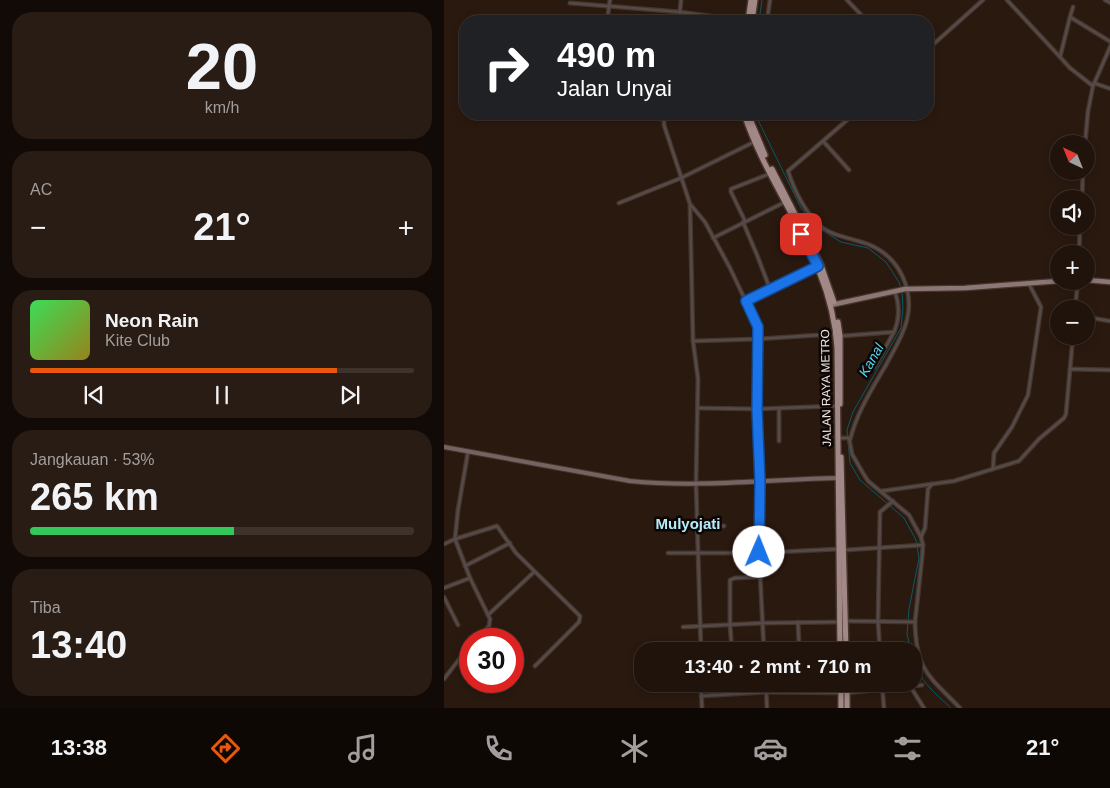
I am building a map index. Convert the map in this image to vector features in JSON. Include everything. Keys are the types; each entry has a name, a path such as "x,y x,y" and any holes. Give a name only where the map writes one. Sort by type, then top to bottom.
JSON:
{"highway":[{"path":"750,15 753,0"},
{"path":"746,120 755,141 818,266 833,305"},
{"path":"751,120 773,170 821,264 833,305 838,335 843,621 845,642"},
{"name":"JALAN RAYA METRO","path":"838,335 837,406 840,478"},
{"path":"841,642 843,621"},
{"path":"841,708 844,693"},
{"path":"844,693 847,708"}],"main road":[{"path":"1095,281 1110,282"},
{"path":"833,305 907,289 964,288 1050,282"}],"street":[{"path":"608,15 610,0"},
{"path":"680,15 682,0"},
{"path":"768,15 770,0"},
{"path":"847,0 861,15"},
{"path":"934,44 983,0"},
{"path":"1007,0 1070,68 1093,84 1110,89"},
{"path":"1105,0 1110,3"},
{"path":"570,3 703,15"},
{"path":"1060,56 1073,7"},
{"path":"1070,17 1110,44 1093,84 1086,135"},
{"path":"663,120 690,204 693,341 698,379 696,483 701,642"},
{"path":"847,120 788,171 792,183 818,225 836,234 871,245 884,254 899,270 907,289 909,311 905,328 859,412 849,439 852,454 868,481 909,515 921,537"},
{"path":"619,203 681,178 755,141"},
{"path":"823,141 849,170"},
{"path":"770,289 744,222 730,192 731,189 771,173"},
{"path":"713,238 785,202"},
{"path":"690,204 705,222 758,324 759,552 764,642"},
{"path":"746,301 818,266"},
{"path":"993,469 994,453 1012,427 1028,395 1041,307 1029,283"},
{"path":"874,368 898,321 899,310 896,291"},
{"path":"1095,318 1110,321"},
{"path":"693,341 894,332"},
{"path":"882,491 960,480 1021,459 1066,414 1071,345"},
{"path":"1070,369 1110,370"},
{"path":"698,408 779,409 837,406"},
{"path":"779,409 779,441"},
{"path":"841,438 849,439"},
{"path":"444,447 655,483 760,482 840,478"},
{"path":"468,451 455,539 470,578 488,615 490,622 487,628"},
{"path":"932,484 928,489 925,528 921,537 921,576 913,622 915,642 924,670 960,708"},
{"path":"879,642 880,512 893,502"},
{"path":"444,544 495,526 500,529 516,553 530,568 581,618 535,666"},
{"path":"698,526 724,526"},
{"path":"465,566 510,543"},
{"path":"668,553 842,550 921,545"},
{"path":"488,615 534,572"},
{"path":"731,642 730,580 760,577"},
{"path":"444,588 470,578"},
{"path":"444,597 458,625"},
{"path":"683,627 763,622 913,622"},
{"path":"798,622 799,642"},
{"path":"444,679 459,659"},
{"path":"701,692 702,708"},
{"path":"701,696 766,692 852,692"},
{"path":"766,692 767,708"},
{"path":"882,692 884,708"},
{"path":"914,692 924,708"}],"waterway":[{"name":"Kanal","path":"760,15 762,0"},
{"name":"Kanal","path":"758,120 801,208 817,227 841,242 868,248 886,262 901,288"},
{"name":"Kanal","path":"902,292 901,328 853,412 847,430 850,463 860,480 904,518 916,540 919,558 909,609 907,634 909,642"},
{"name":"Kanal","path":"922,678 951,708"}],"district":[{"name":"Mulyojati","path":"688,523"}],"route":[{"path":"759,552 758,327 746,301 818,266 801,234"}]}
